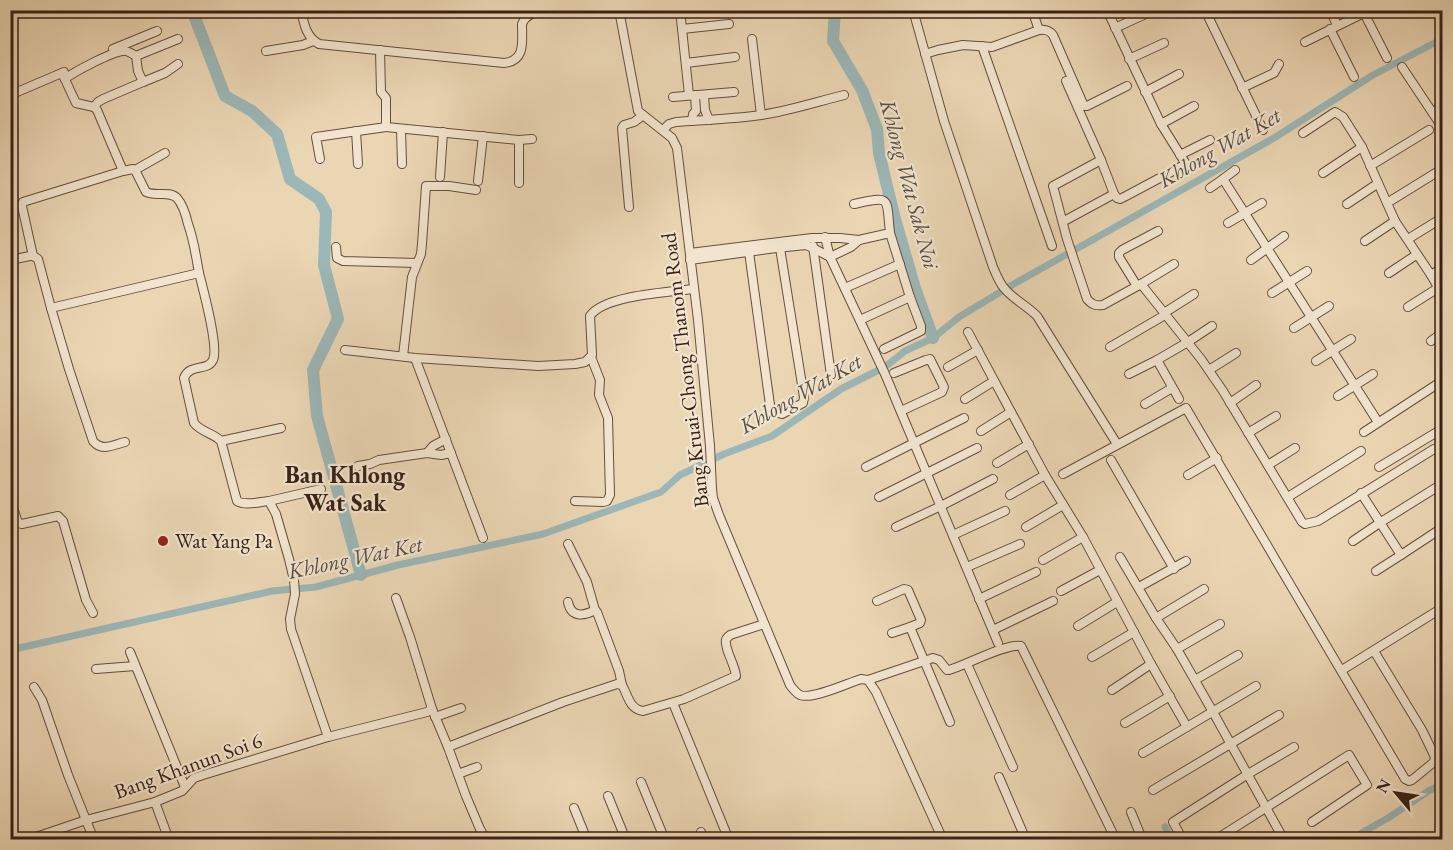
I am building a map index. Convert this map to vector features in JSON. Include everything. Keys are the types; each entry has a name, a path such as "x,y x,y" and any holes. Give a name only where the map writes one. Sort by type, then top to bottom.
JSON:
{"street":[{"path":"301,10 309,37 319,44 509,63 517,57 522,48 523,21 531,14 545,10"},
{"path":"619,10 636,105 642,116 621,128 629,207"},
{"path":"680,10 686,63 696,111 692,121"},
{"path":"913,10 931,79 958,165 1000,283 1037,316 1117,444"},
{"path":"1032,10 1039,30"},
{"path":"1066,81 1117,198 1120,199 1186,164 1161,124 1107,10"},
{"path":"1205,10 1263,130"},
{"path":"1330,10 1333,27 1354,77"},
{"path":"1115,28 1150,12"},
{"path":"1305,42 1367,12 1387,58"},
{"path":"682,29 729,24"},
{"path":"925,54 963,45 992,47 1039,30 1045,30 1050,31 1053,35 1084,106 1126,86"},
{"path":"64,76 157,31"},
{"path":"136,57 178,39"},
{"path":"752,39 761,115"},
{"path":"266,51 303,45 313,41"},
{"path":"1129,59 1164,44"},
{"path":"982,46 1052,246"},
{"path":"380,50 381,92 386,98 386,127"},
{"path":"10,95 64,76 119,51 128,51 136,57 138,71 143,82"},
{"path":"686,63 735,57"},
{"path":"94,107 102,99 165,73 178,64"},
{"path":"1242,88 1274,72 1279,64"},
{"path":"1402,67 1443,127"},
{"path":"1145,92 1179,74"},
{"path":"64,76 76,103 98,110 123,171"},
{"path":"674,97 734,92"},
{"path":"704,95 705,110 709,120"},
{"path":"663,130 672,122 761,115 802,107 844,95"},
{"path":"1161,124 1194,106"},
{"path":"1432,112 1443,106"},
{"path":"696,111 705,110"},
{"path":"1303,133 1335,112 1342,117 1362,147 1395,220 1440,291 1408,308"},
{"name":"Bang Kruai-Chong Thanom Road","path":"642,116 672,138 677,148 694,289 713,498 794,691 805,696 814,695 861,679 868,680"},
{"path":"320,159 316,137 386,127 519,140 532,139"},
{"path":"402,129 402,164"},
{"path":"1371,166 1429,130"},
{"path":"356,131 358,164"},
{"path":"440,177 443,132"},
{"path":"478,181 483,135"},
{"path":"519,140 519,183"},
{"path":"1180,155 1210,140"},
{"path":"1323,172 1362,147"},
{"path":"135,170 165,153"},
{"path":"1101,160 1053,186 1073,259 1090,303 1098,306 1104,304 1174,264"},
{"path":"33,256 23,202 130,168 135,170 146,192 154,195 171,195 177,198 189,225 210,318 214,358 208,365 187,372 184,378 194,423 221,441 239,503 269,501 321,489"},
{"path":"1387,203 1443,169"},
{"path":"1209,188 1235,170"},
{"path":"1223,179 1378,423"},
{"path":"1347,204 1377,183"},
{"path":"402,356 412,277 421,254 426,186 450,186 476,190"},
{"path":"1066,220 1114,194"},
{"path":"854,204 879,199 887,203 890,234 921,326 921,331 884,350"},
{"path":"1228,223 1262,203"},
{"path":"1408,239 1443,218"},
{"path":"1365,241 1395,220"},
{"path":"1158,231 1122,250 1119,257 1209,370 1302,522 1309,524 1318,520 1439,445"},
{"path":"690,257 745,251 812,238 859,240 890,234"},
{"path":"1251,260 1284,236"},
{"path":"825,237 830,257 885,374 998,644"},
{"path":"812,238 831,375"},
{"path":"830,257 859,240"},
{"path":"777,246 806,245 830,257"},
{"path":"745,251 770,405 772,410 782,414 803,403 804,397 777,246"},
{"path":"336,247 337,258 343,261 417,263"},
{"path":"1389,273 1416,255"},
{"path":"10,261 33,256 38,259 69,369 93,441 103,448 125,442"},
{"path":"845,288 900,264"},
{"path":"1431,275 1443,268"},
{"path":"1272,293 1307,271"},
{"path":"51,308 199,273"},
{"path":"575,501 603,502 607,501 610,495 608,418 599,395 600,380 591,357 590,316 597,309 622,299 694,289"},
{"path":"1110,347 1194,294"},
{"path":"860,320 910,297"},
{"path":"1294,328 1329,306"},
{"path":"1129,374 1157,360 1212,326"},
{"path":"968,332 1187,727"},
{"path":"1431,340 1443,333"},
{"path":"1316,362 1351,339"},
{"path":"345,350 415,358 538,366 575,364 585,362 591,357"},
{"path":"948,367 978,350"},
{"path":"1209,370 1236,353"},
{"path":"415,358 483,538"},
{"path":"894,373 930,359 944,387 942,392 901,411"},
{"path":"1157,360 1179,399"},
{"path":"1338,396 1373,374"},
{"path":"965,399 994,381"},
{"path":"1364,432 1443,381"},
{"path":"1230,403 1256,385"},
{"path":"1145,404 1172,388"},
{"path":"1063,474 1186,408 1405,779 1409,781 1434,762 1435,757 1422,730 1374,651"},
{"path":"981,431 1011,412"},
{"path":"1248,433 1276,416"},
{"path":"866,467 964,418"},
{"path":"221,441 281,428"},
{"path":"1379,467 1443,429"},
{"path":"428,453 434,446 446,439"},
{"path":"997,464 1029,444"},
{"path":"879,497 977,448"},
{"path":"1268,465 1295,448"},
{"path":"1288,498 1361,451"},
{"path":"358,466 379,460 428,453 441,455 451,453"},
{"path":"1188,475 1217,458"},
{"path":"1111,460 1174,569"},
{"path":"1010,495 1046,475"},
{"path":"896,527 993,479"},
{"path":"1353,541 1443,484"},
{"path":"1361,493 1401,555"},
{"path":"10,498 18,523 58,516 63,521 86,600 93,613"},
{"path":"269,501 276,514 294,580 295,594 290,624 328,737"},
{"path":"1026,527 1063,505"},
{"path":"953,535 1005,512"},
{"path":"1376,571 1443,528"},
{"path":"1043,560 1083,537"},
{"path":"568,544 587,582 595,610 619,671 622,686 635,709 643,711 673,703 733,679 736,676 726,644 727,638 764,624"},
{"path":"967,567 1020,544"},
{"path":"1120,556 1214,712 1284,840"},
{"path":"1139,587 1186,561"},
{"path":"1061,591 1100,570"},
{"path":"980,599 1036,572"},
{"path":"877,601 904,589 908,590 921,620 920,623 892,633"},
{"path":"1156,618 1204,589"},
{"path":"396,598 434,713 486,840"},
{"path":"993,630 1053,600"},
{"path":"1078,626 1117,602"},
{"path":"568,603 570,609 576,614 584,615 595,610"},
{"path":"1342,670 1443,608"},
{"path":"1177,649 1220,624"},
{"path":"910,627 950,722"},
{"path":"1092,657 1134,632"},
{"path":"943,840 881,702 868,680 936,658 949,670 1018,645 1023,648 1028,657 1116,840"},
{"path":"130,652 185,787"},
{"path":"1195,680 1238,655"},
{"path":"967,664 1013,767"},
{"path":"1112,690 1151,664"},
{"path":"96,669 135,666"},
{"path":"448,747 563,702 617,684 622,686"},
{"path":"1143,753 1256,686"},
{"path":"34,687 42,700 94,840"},
{"path":"1125,723 1170,696"},
{"path":"673,703 729,840"},
{"name":"Bang Khanun Soi 6","path":"27,840 85,820 155,802 178,793 197,777 328,737 427,712 434,713 461,708"},
{"path":"1153,790 1279,716"},
{"path":"1183,840 1173,822 1294,747"},
{"path":"1215,840 1349,755 1367,785 1312,822"},
{"path":"458,774 477,767"},
{"path":"999,777 1026,840"},
{"path":"641,782 665,840"},
{"path":"608,796 626,840"},
{"path":"155,802 169,840"},
{"path":"574,808 587,840"},
{"path":"1129,840 1141,837 1131,812"}],"waterway":[{"path":"192,10 225,96 252,111 277,134 290,179 319,199 326,212 324,265 338,319 313,370 317,416 361,575"},
{"name":"Khlong Wat Sak Noi","path":"835,10 833,41 862,90 877,129 879,153 895,219 915,288 933,338"},
{"name":"Khlong Wat Ket","path":"10,650 272,591 316,587 398,565 543,534 661,492 680,475 724,454 772,436 841,389 885,367 905,351 933,338 959,317 1012,285 1274,138 1373,75 1442,39"},
{"path":"1349,840 1430,790 1442,785"},
{"path":"1165,827 1171,840"}],"place":[{"name":"Wat Yang Pa","path":"163,541"}],"district":[{"name":"Ban Khlong Wat Sak","path":"345,489"}]}
